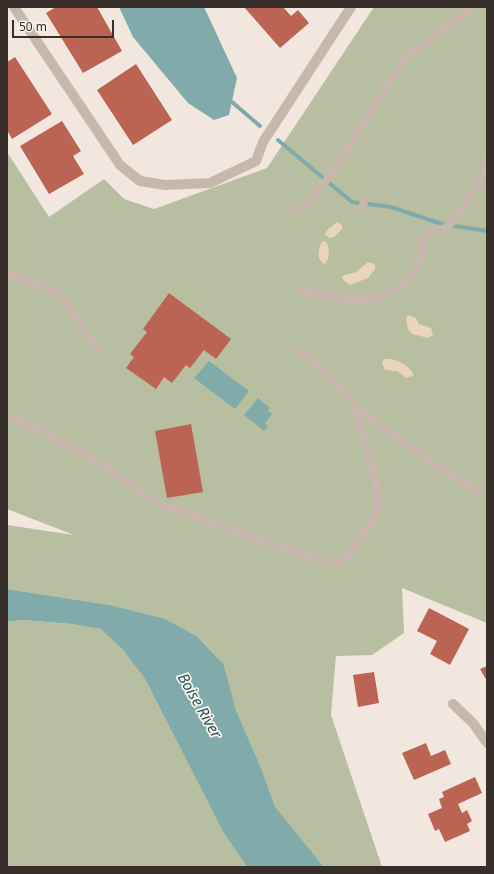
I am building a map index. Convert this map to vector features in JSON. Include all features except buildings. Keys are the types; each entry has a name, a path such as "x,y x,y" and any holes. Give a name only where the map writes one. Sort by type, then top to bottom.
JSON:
{"street":[{"path":"14,7 120,165 140,181 165,185 210,183 256,161 263,142 352,7"},
{"path":"452,704 473,723 487,743"}],"lane":[{"path":"294,211 305,205 330,176 406,57 473,7"},
{"path":"302,291 350,301 383,298 401,286 419,265 424,255 420,240 427,231 445,228 455,217 476,187 487,162"},
{"path":"362,208 364,199"},
{"path":"7,273 61,294 99,351"},
{"path":"297,350 330,375 355,406 433,464 479,492"},
{"path":"7,415 46,433 106,467 153,501 245,535 314,558 337,563 347,556 369,527 376,512 378,491 355,406"}],"green space":[{"path":"374,7 487,7 487,623 402,588 404,633 372,655 336,656 331,715 382,867 324,867 275,808 262,770 236,710 224,665 110,605 7,589 7,525 74,535 7,509 7,152 49,217 104,179 124,199 154,209 267,168"},
{"path":"22,620 72,624 102,629 123,650 145,679 223,832 247,867 9,867 7,865 7,622"}],"sand":[{"path":"337,222 342,225 342,229 334,237 329,238 325,234 327,230"},
{"path":"325,241 329,252 327,262 325,264 320,260 319,251 322,242"},
{"path":"368,262 375,264 375,269 368,278 350,285 343,280 342,276 356,272"},
{"path":"408,315 416,318 419,324 431,328 433,335 428,338 412,334 408,329 406,318"},
{"path":"384,359 401,362 414,375 406,378 397,371 385,370 382,363"}],"water":[{"path":"119,7 204,7 237,78 229,115 214,120 188,103 133,37"},
{"path":"209,361 249,391 235,409 194,378"},
{"path":"258,398 270,408 268,411 272,414 265,423 268,426 264,431 244,415"},
{"name":"Boise River","path":"7,589 110,605 165,619 196,636 224,665 236,710 262,770 275,807 324,867 247,867 223,832 145,679 123,650 101,629 72,624 22,620 7,622"}],"waterway":[{"path":"232,102 260,126"},
{"path":"278,140 352,202 391,207 442,224 487,231"}]}
